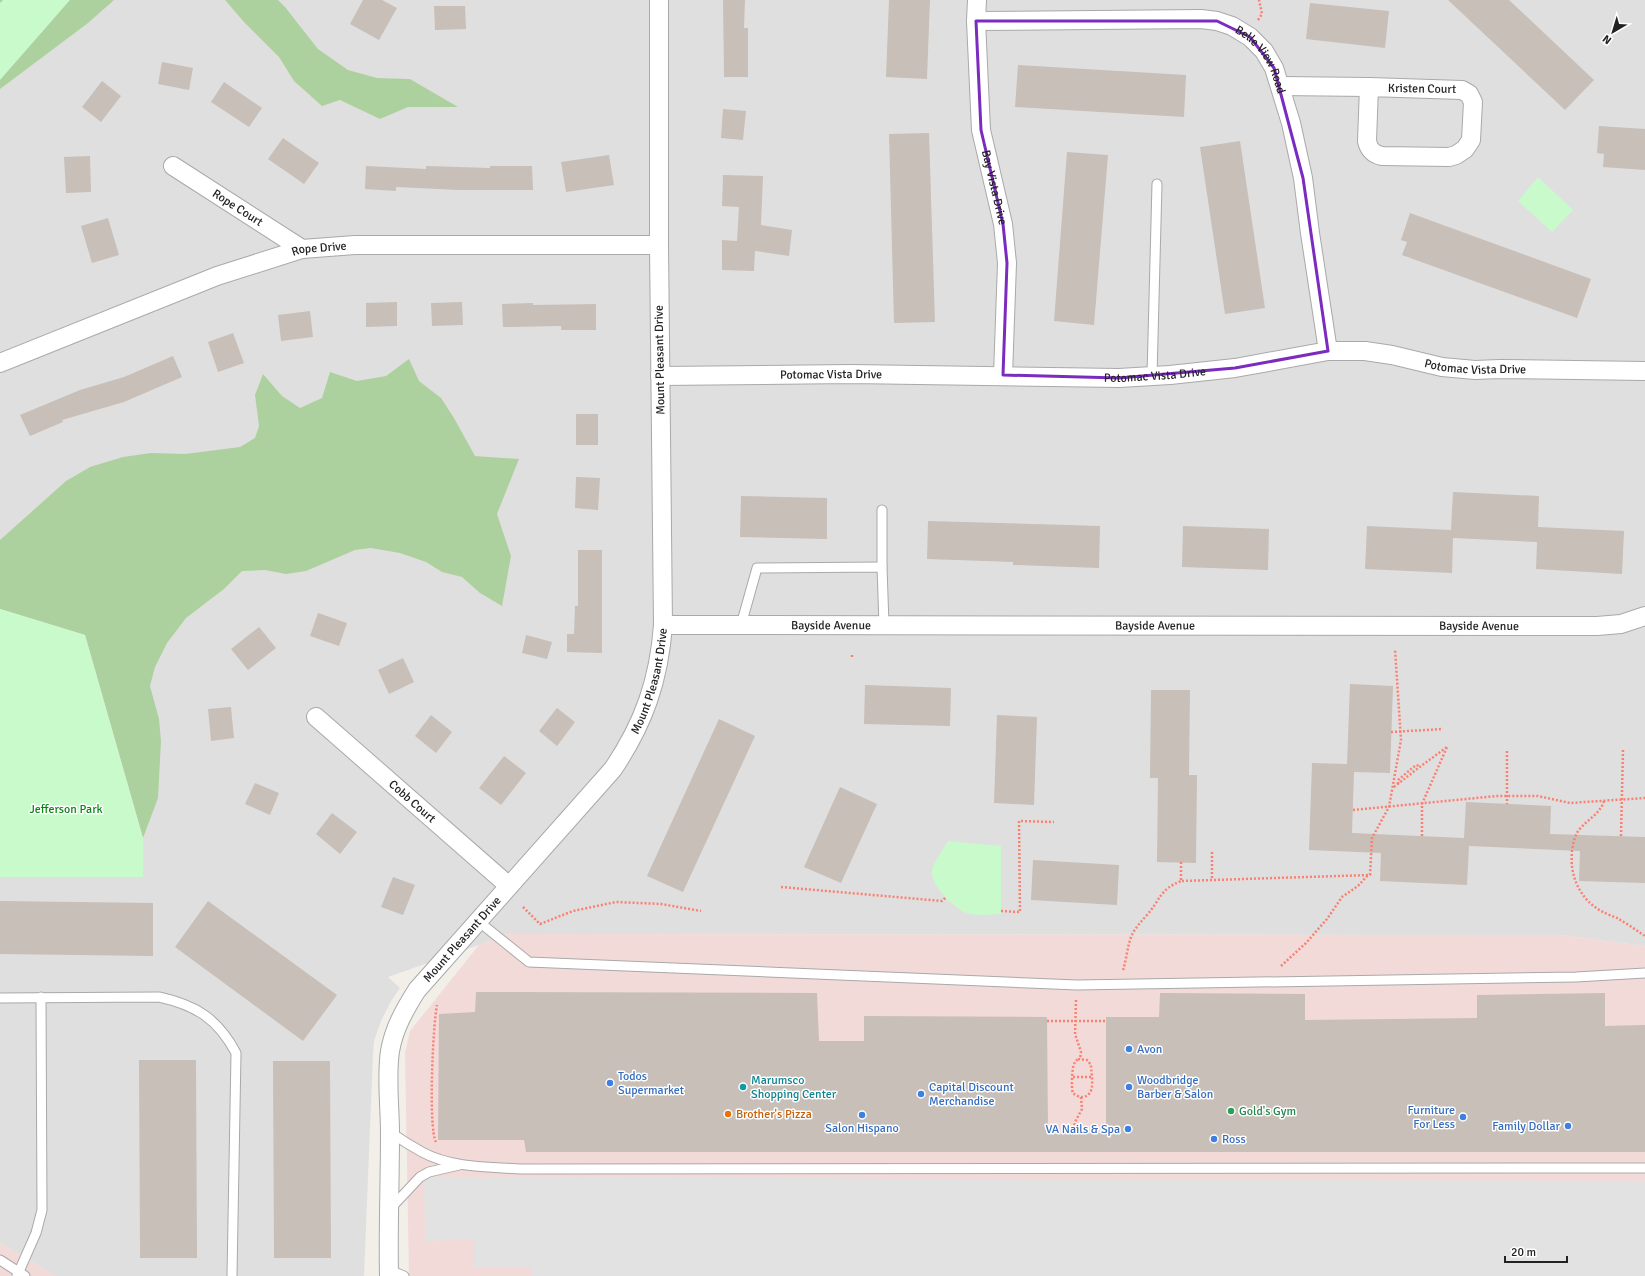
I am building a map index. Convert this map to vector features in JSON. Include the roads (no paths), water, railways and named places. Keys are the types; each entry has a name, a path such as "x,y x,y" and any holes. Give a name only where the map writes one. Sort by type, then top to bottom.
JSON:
{"street":[{"name":"Mount Pleasant Drive","path":"394,1274 389,1209 390,1132 388,1076 390,1050 397,1026 406,1007 417,990 613,768 625,751 641,720 654,687 661,652 664,625 660,376 659,0"},
{"name":"Bay Vista Drive","path":"976,0 981,130 1003,224 1007,262 1003,375"},
{"name":"Belle View Road","path":"976,21 1201,19 1217,21 1232,26 1250,37 1264,51 1274,68 1291,123 1303,178 1328,351"},
{"name":"Kristen Court","path":"1280,86 1462,90 1469,94 1473,102 1471,140 1465,149 1456,155 1449,157 1382,156 1375,154 1369,148 1367,141 1369,88"},
{"name":"Rope Court","path":"173,166 302,249"},
{"name":"Rope Drive","path":"0,363 217,276 302,249 355,245 659,245"},
{"name":"Potomac Vista Drive","path":"660,376 851,374 1003,375 1119,378 1235,368 1328,351 1365,351 1392,355 1442,367 1475,370 1645,371"},
{"name":"Bayside Avenue","path":"664,625 1597,626 1621,624 1645,616"},
{"name":"Cobb Court","path":"316,717 509,886"}],"lane":[{"path":"1152,376 1157,184"},
{"path":"882,510 884,625"},
{"path":"741,626 757,568 882,567"},
{"path":"478,921 529,962 1077,984 1576,977 1645,973"},
{"path":"0,1260 20,1275 36,1233 42,1210 41,997"},
{"path":"0,998 159,997 177,1001 196,1009 225,1034 236,1053 232,1276"},
{"path":"390,1132 422,1152 438,1159 461,1164 522,1169 1645,1168"},
{"path":"389,1209 420,1177 429,1172 461,1164"}],"place":[{"name":"Avon","path":"1129,1049"},
{"name":"Todos Supermarket","path":"610,1083"},
{"name":"Marumsco Shopping Center","path":"743,1087"},
{"name":"Woodbridge Barber & Salon","path":"1129,1087"},
{"name":"Capital Discount Merchandise","path":"921,1094"},
{"name":"Gold's Gym","path":"1231,1111"},
{"name":"Brother's Pizza","path":"728,1114"},
{"name":"Salon Hispano","path":"862,1115"},
{"name":"Furniture For Less","path":"1463,1117"},
{"name":"Family Dollar","path":"1568,1126"},
{"name":"VA Nails & Spa","path":"1128,1129"},
{"name":"Ross","path":"1214,1139"}],"park label":[{"name":"Jefferson Park","path":"66,809"}]}
